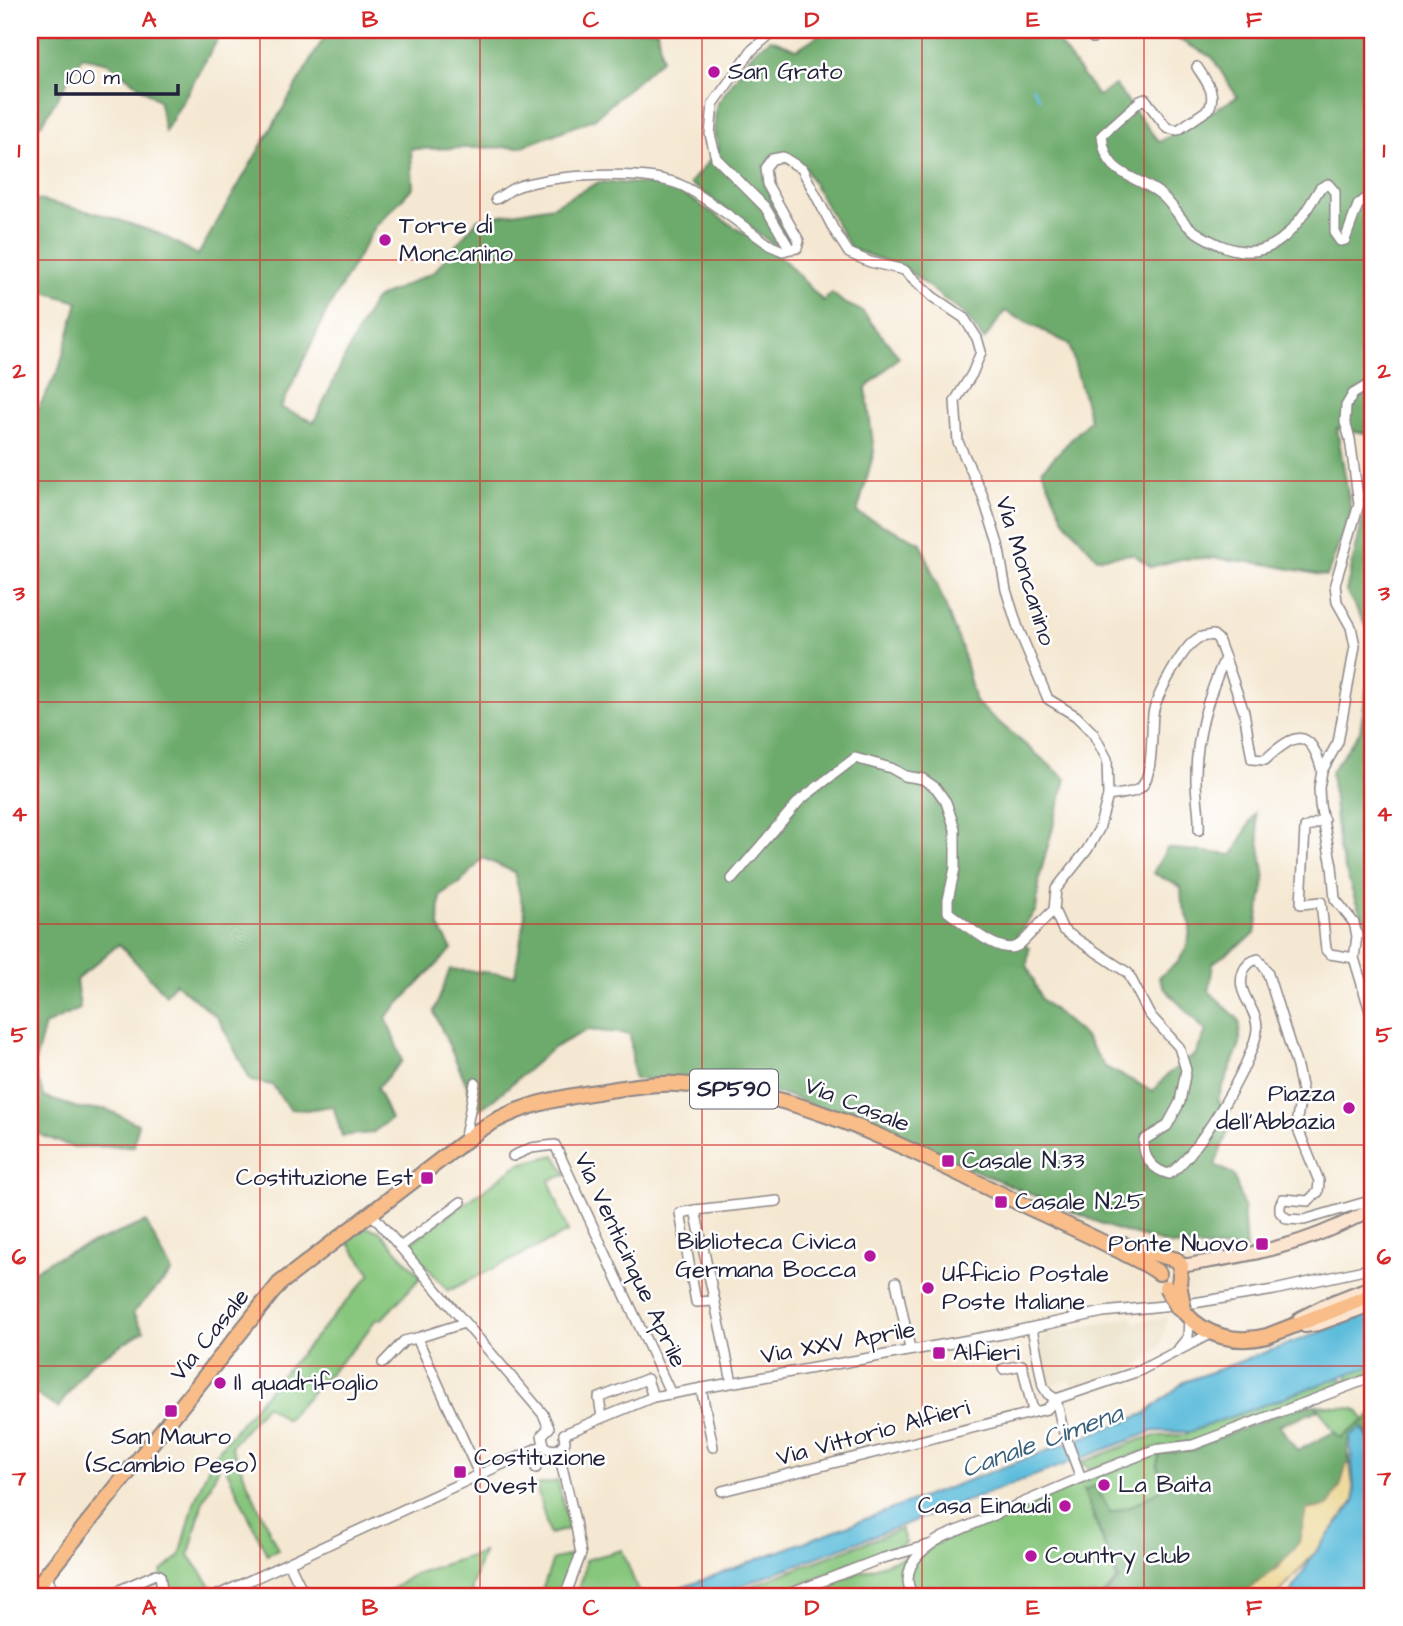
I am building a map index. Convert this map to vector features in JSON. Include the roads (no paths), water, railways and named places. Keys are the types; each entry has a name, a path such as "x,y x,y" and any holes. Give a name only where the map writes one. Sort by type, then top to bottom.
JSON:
{"main road":[{"name":"Via Casale","path":"30,1595 279,1284 464,1142 502,1116 533,1104 634,1086 674,1084 724,1087 779,1098 887,1140 1102,1241"},
{"name":"SP590","path":"1102,1241 1166,1257 1159,1265 1171,1276"},
{"name":"SP590","path":"1102,1241 1171,1276"},
{"path":"1171,1276 1187,1316 1212,1333 1250,1340 1373,1295"}],"street":[{"path":"496,200 516,187 551,180 617,174 642,176 682,186 771,246 783,251 790,249 765,207 716,158 710,134 713,104 752,50 775,30"},
{"path":"1084,30 1093,38"},
{"path":"1197,67 1213,93 1209,109 1178,130 1172,131 1145,99 1102,135 1103,148 1115,166 1128,177 1160,194 1188,226 1200,235 1239,251 1264,250 1285,238 1320,188 1328,184 1335,192 1335,234 1340,241 1345,240 1358,205 1373,193"},
{"name":"Via Moncanino","path":"790,249 797,248 799,241 767,184 765,168 772,159 783,157 802,169 849,253 870,262 904,270 933,297 964,318 977,338 981,352 972,374 955,401 958,442 982,494 998,544 1006,590 1018,628 1048,699 1076,716 1093,733 1107,759 1108,796 1100,829 1056,889 1054,909"},
{"path":"1373,298 1373,311"},
{"path":"1373,382 1353,394 1346,406 1345,422 1359,504 1335,584 1335,593 1351,627 1355,646 1338,742 1322,771 1319,789 1335,899 1354,923 1357,936 1354,958 1373,1021"},
{"path":"1108,796 1139,790 1145,782 1150,766 1153,712 1160,694 1183,654 1197,639 1213,635 1218,639 1244,712 1252,759 1265,760 1286,742 1297,738 1311,743 1317,751 1322,771"},
{"path":"1199,830 1197,760 1213,685 1225,658"},
{"path":"732,879 800,800 855,758 891,768 905,776 923,779 936,788 946,802 956,829 955,868 948,912 999,947 1010,949 1018,946 1054,909 1063,930 1128,972 1149,1014 1179,1047 1186,1070 1180,1102 1167,1126 1147,1137 1143,1146 1144,1153 1156,1169 1169,1174 1180,1165 1244,1070 1257,1028 1242,990 1242,976 1248,964 1258,959 1267,971 1297,1067 1302,1091 1296,1124 1319,1181 1318,1192 1312,1199 1283,1199 1280,1212 1287,1219 1304,1220 1366,1202 1373,1203"},
{"path":"1324,820 1305,828 1301,904 1321,901 1326,950 1330,954 1354,958"},
{"path":"464,1142 475,1083"},
{"name":"Via Venticinque Aprile","path":"513,1156 555,1144 671,1394"},
{"path":"695,1210 777,1201"},
{"path":"400,1247 461,1202"},
{"path":"1171,1276 1285,1246 1347,1223 1373,1209"},
{"name":"Via Venticinque Aprile","path":"715,1301 696,1302 680,1213 695,1210 715,1301 732,1382"},
{"path":"371,1213 543,1415 550,1428"},
{"path":"688,1258 705,1256"},
{"name":"Via XXV Aprile","path":"564,1434 653,1397 1032,1328 1103,1312 1237,1297 1373,1268"},
{"path":"896,1282 910,1349"},
{"path":"1280,1331 1332,1302 1373,1286"},
{"path":"1280,1331 1318,1324 1373,1304"},
{"path":"1173,1353 1188,1337 1187,1316"},
{"path":"383,1363 391,1350 404,1341 464,1323"},
{"path":"1032,1328 1043,1386 1048,1394 1056,1399 1081,1478"},
{"name":"Via Vittorio Alfieri","path":"722,1491 1047,1409 1056,1399 1114,1382 1212,1333"},
{"path":"417,1338 479,1474"},
{"path":"1003,1369 1021,1365 1034,1411"},
{"path":"783,1596 880,1559 930,1545 1081,1478 1154,1450 1192,1445 1373,1377"},
{"name":"Via Venticinque Aprile","path":"602,1418 599,1398 611,1393 647,1379 653,1397"},
{"name":"Via Venticinque Aprile","path":"701,1388 713,1447"},
{"path":"550,1428 560,1429 564,1434 565,1442 558,1450 548,1449 544,1445 542,1435 550,1428"},
{"path":"216,1596 544,1445"},
{"path":"558,1450 581,1554 565,1596"},
{"path":"529,1452 536,1468"},
{"path":"913,1596 908,1580 913,1560 930,1545"},
{"path":"289,1563 305,1596"},
{"path":"106,1596 156,1574 160,1575 163,1581 163,1596"},
{"path":"46,1575 56,1596"}],"water":[{"path":"1373,1313 1373,1365 1189,1432 1154,1431 713,1596 660,1596 1145,1414 1184,1382"},
{"path":"1362,1428 1373,1446 1373,1596 1289,1596 1313,1555 1355,1501 1350,1436"}],"waterway":[{"path":"1032,87 1039,98"}],"place":[{"name":"San Grato","path":"714,72"},
{"name":"Torre di Moncanino","path":"385,240"},
{"name":"Piazza dell'Abbazia","path":"1349,1108"},
{"name":"Casale N.33","path":"948,1161"},
{"name":"Costituzione Est","path":"427,1178"},
{"name":"Casale N.25","path":"1001,1202"},
{"name":"Ponte Nuovo","path":"1262,1244"},
{"name":"Biblioteca Civica Germana Bocca","path":"870,1256"},
{"name":"Ufficio Postale Poste Italiane","path":"928,1288"},
{"name":"Alfieri","path":"939,1353"},
{"name":"Il quadrifoglio","path":"220,1383"},
{"name":"San Mauro (Scambio Peso)","path":"171,1411"},
{"name":"Costituzione Ovest","path":"460,1472"},
{"name":"La Baita","path":"1104,1485"},
{"name":"Casa Einaudi","path":"1065,1506"},
{"name":"Country club","path":"1031,1556"}],"water label":[{"name":"Canale Cimena","path":"1042,1441"}]}
